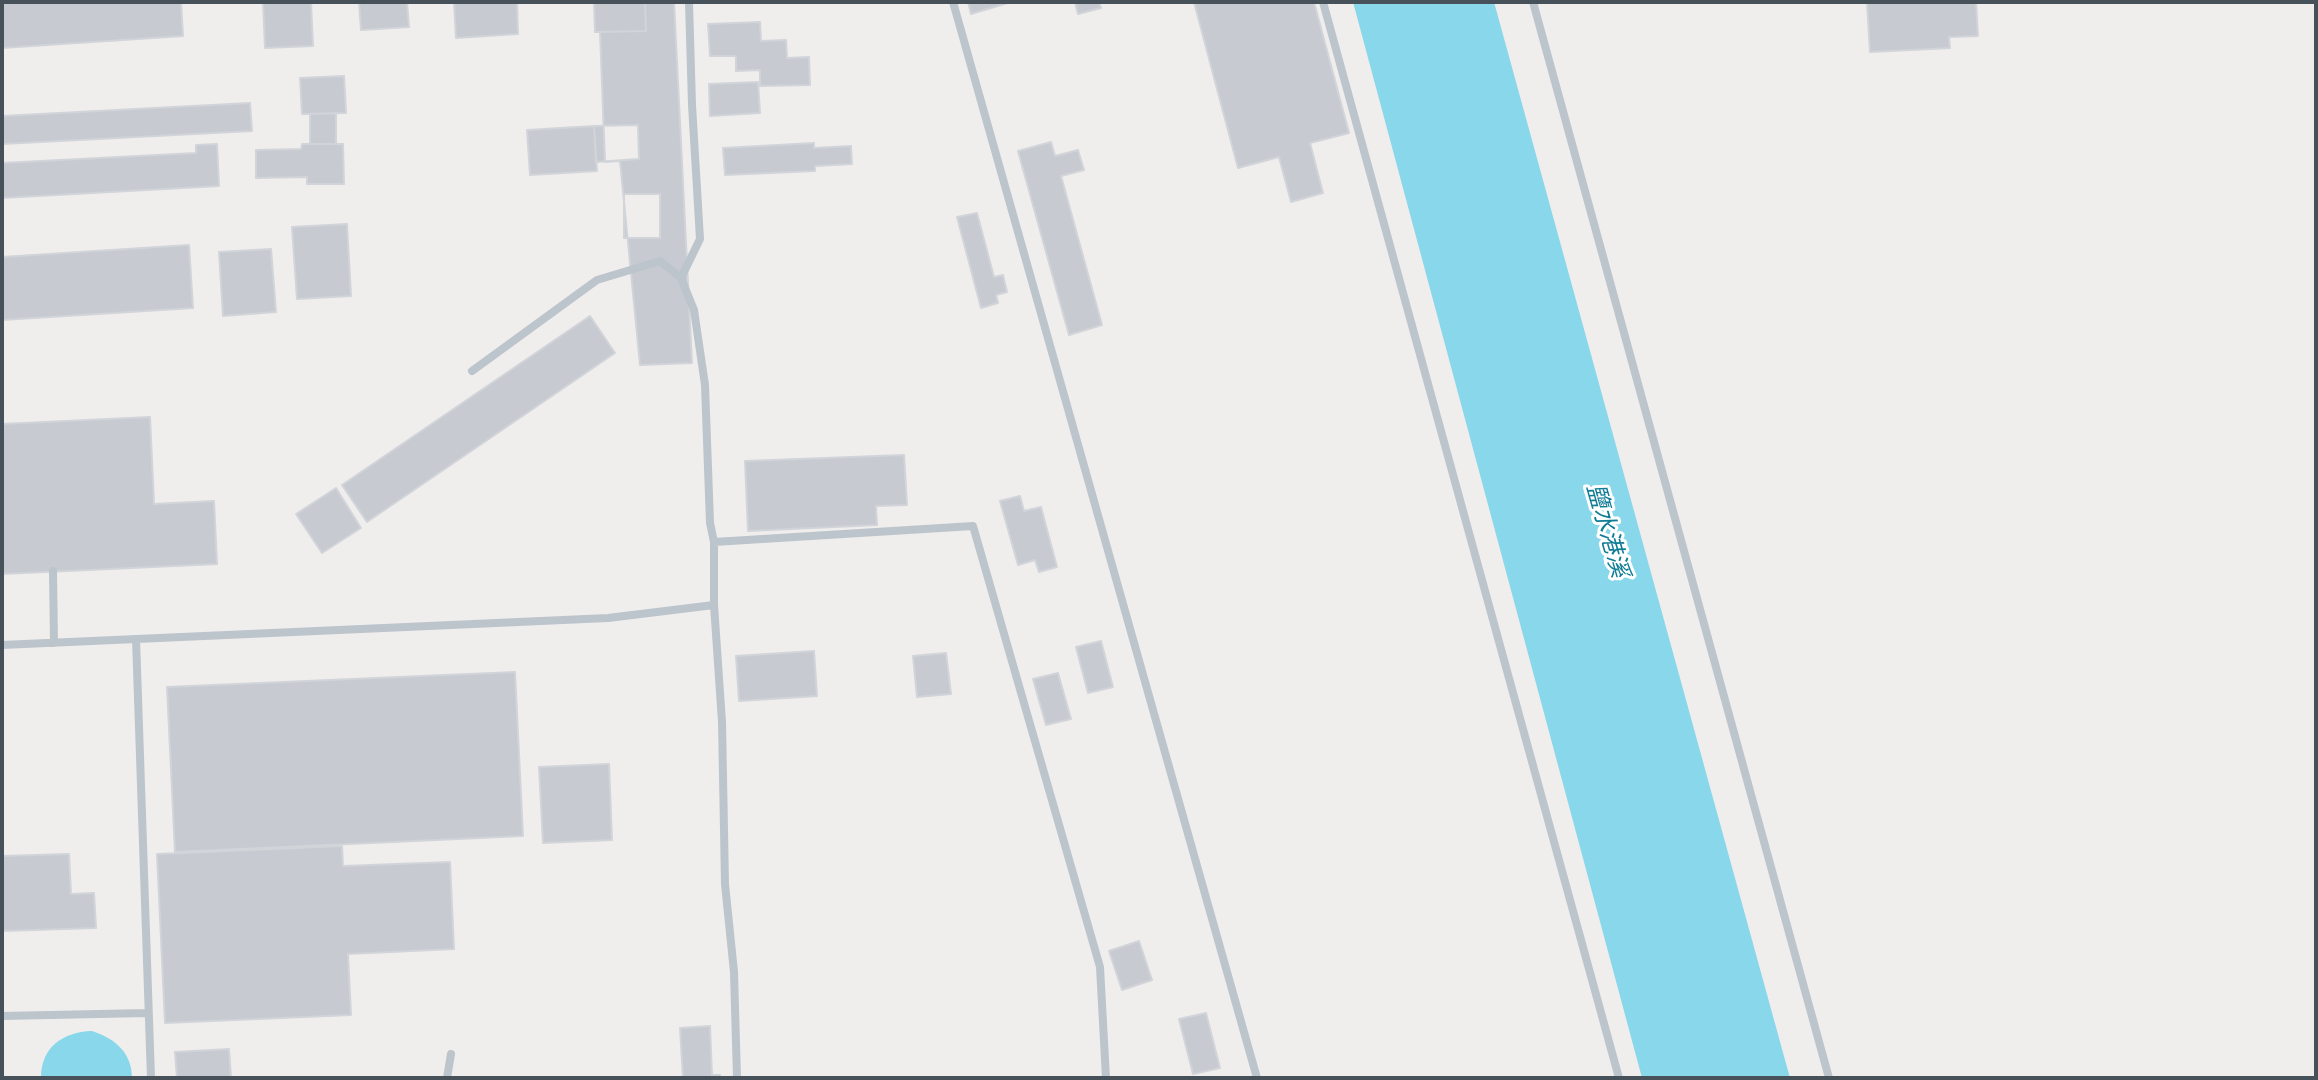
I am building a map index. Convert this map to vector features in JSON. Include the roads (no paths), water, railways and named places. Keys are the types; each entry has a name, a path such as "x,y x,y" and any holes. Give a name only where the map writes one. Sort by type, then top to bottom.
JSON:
{"lane":[{"path":"681,278 700,239 689,2"},
{"path":"953,2 1257,1078"},
{"path":"1323,2 1619,1078"},
{"path":"1533,2 1829,1078"},
{"path":"472,371 597,280 660,261 681,278 694,310 705,385 710,523 714,542 725,884 734,972 737,1078"},
{"path":"714,542 973,526 1100,967 1106,1078"},
{"path":"53,571 54,643"},
{"path":"2,645 608,618 714,605"},
{"path":"136,639 151,1078"},
{"path":"2,1016 147,1013"},
{"path":"447,1078 451,1054"}],"water":[{"name":"鹽水港溪","path":"1353,2 1494,2 1790,1078 1642,1078"},
{"path":"92,1031 120,1047 129,1061 132,1078 41,1078 45,1058 56,1043 72,1034"}]}
